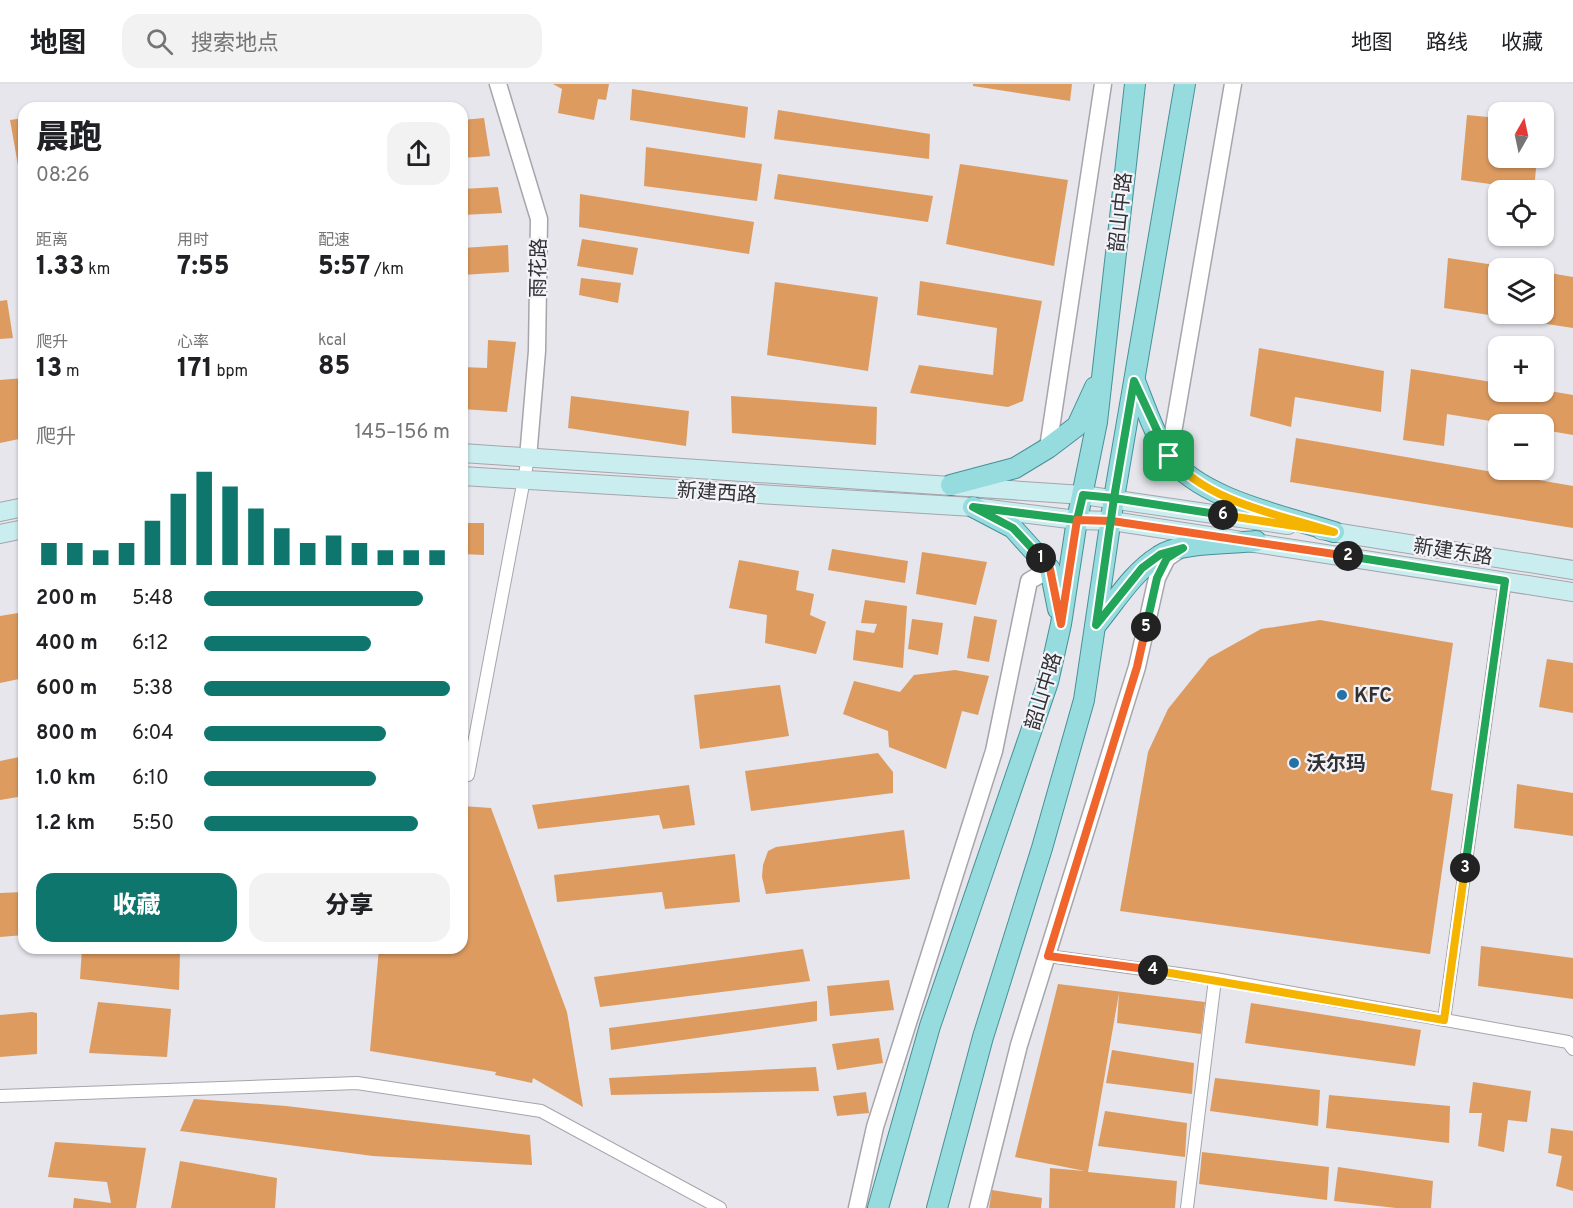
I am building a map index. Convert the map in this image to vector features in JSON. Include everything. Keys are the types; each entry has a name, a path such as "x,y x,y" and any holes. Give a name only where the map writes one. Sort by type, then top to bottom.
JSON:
{"main road":[{"name":"韶山中路","path":"878,1208 930,1026 1048,682 1061,624 1077,520 1097,422 1135,84"},
{"name":"韶山中路","path":"937,1208 983,1037 1042,848 1084,700 1114,498 1185,84"},
{"path":"951,485 1015,468 1048,448 1077,426 1102,371"},
{"path":"1134,381 1169,456 1181,471 1214,493 1334,532"},
{"name":"新建西路","path":"468,453 1114,498"},
{"name":"新建西路","path":"468,476 973,507 1077,520 1112,521"},
{"name":"新建东路","path":"1114,498 1573,570"},
{"path":"973,507 1013,528 1050,569 1061,624"},
{"path":"0,512 18,508"},
{"name":"新建东路","path":"1112,521 1256,541 1573,592"},
{"path":"0,534 18,530"},
{"path":"1096,625 1142,568 1161,554 1183,548 1256,541"}],"street":[{"name":"雨花路","path":"498,84 538,219 537,351 528,458"},
{"path":"1048,448 1103,84"},
{"path":"1169,456 1233,84"},
{"path":"468,775 528,458"},
{"path":"978,1208 1020,1045 1137,667 1157,578 1167,558 1183,548"},
{"path":"857,1208 875,1127 993,751 1029,581 1050,569"},
{"path":"1444,1020 1505,581"},
{"path":"1048,956 1215,979 1568,1042 1573,1049"},
{"path":"1187,1208 1215,979"},
{"path":"0,1096 357,1083 530,1109 541,1111 720,1208"}],"building":[{"path":"553,84 609,84 606,100 598,99 594,120 558,113 562,89"},
{"path":"973,84 1072,84 1070,101 973,86"},
{"path":"632,89 748,107 745,138 630,120"},
{"path":"778,110 930,134 929,159 774,139"},
{"path":"1467,115 1488,117 1488,168 1536,168 1535,180 1488,180 1488,184 1461,180"},
{"path":"484,118 490,156 468,158 468,119"},
{"path":"18,119 18,165 10,120"},
{"path":"646,147 762,164 757,201 644,186"},
{"path":"960,164 1068,180 1054,266 946,244"},
{"path":"778,174 933,196 928,222 774,199"},
{"path":"498,187 502,213 468,215 468,189"},
{"path":"580,194 754,222 749,254 579,227"},
{"path":"582,239 638,248 633,275 577,266"},
{"path":"508,245 509,272 468,275 468,248"},
{"path":"1448,258 1488,264 1488,315 1444,308"},
{"path":"1554,274 1573,277 1573,328 1547,324 1554,324"},
{"path":"581,278 621,283 618,303 579,295"},
{"path":"920,281 1042,301 1023,401 1008,407 910,393 919,365 993,375 997,328 917,315"},
{"path":"775,282 878,297 868,371 767,355"},
{"path":"7,300 13,338 0,339 0,301"},
{"path":"488,340 516,342 507,412 468,409 468,367 487,368"},
{"path":"1259,348 1384,371 1381,412 1295,397 1291,427 1250,416"},
{"path":"1411,369 1488,381 1488,402 1554,402 1554,392 1573,395 1573,435 1554,432 1554,414 1488,414 1488,421 1447,414 1444,446 1403,440"},
{"path":"18,378 18,439 0,443 0,380"},
{"path":"571,396 689,411 686,446 568,428"},
{"path":"731,396 877,407 876,445 732,433"},
{"path":"1296,438 1488,471 1488,480 1538,480 1573,486 1573,528 1290,482"},
{"path":"468,523 484,523 484,555 468,554"},
{"path":"832,549 908,561 905,583 828,570"},
{"path":"922,552 987,562 976,605 916,594"},
{"path":"739,560 799,571 796,590 814,594 810,615 826,622 816,654 765,643 767,615 729,608"},
{"path":"865,600 907,606 903,668 853,660 856,630 874,633 877,624 861,623"},
{"path":"18,613 18,679 0,683 0,616"},
{"path":"974,616 997,620 989,662 967,658"},
{"path":"912,619 943,623 938,655 908,649"},
{"path":"1320,620 1453,643 1431,790 1453,794 1430,954 1120,911 1148,752 1168,709 1209,658 1261,629"},
{"path":"1547,659 1573,663 1573,713 1539,707"},
{"path":"955,670 989,676 978,715 962,711 946,769 889,747 888,731 843,714 854,681 900,692 914,675"},
{"path":"780,685 789,736 700,749 694,695"},
{"path":"878,753 893,772 893,793 751,811 745,771"},
{"path":"18,757 18,797 0,800 0,761"},
{"path":"1517,784 1573,793 1573,836 1514,828"},
{"path":"689,785 695,825 663,829 659,815 538,829 532,805"},
{"path":"468,806 491,808 567,1012 583,1107 533,1078 532,1083 495,1075 496,1072 370,1051 378,954 468,954"},
{"path":"904,830 910,879 766,894 762,877 763,865 768,851 776,847"},
{"path":"735,854 740,902 665,909 662,892 557,902 554,875"},
{"path":"18,892 18,936 0,937 0,893"},
{"path":"1481,946 1573,958 1573,999 1478,986"},
{"path":"803,949 810,981 600,1007 594,977"},
{"path":"82,954 180,954 179,990 80,979"},
{"path":"889,980 894,1010 830,1016 827,986"},
{"path":"1058,984 1205,1002 1201,1034 1117,1023 1119,993 1088,1172 1177,1181 1175,1208 1049,1208 1050,1168 1085,1171 1015,1157"},
{"path":"817,1001 817,1021 611,1050 609,1028"},
{"path":"98,1002 171,1009 167,1057 89,1053"},
{"path":"1251,1003 1421,1030 1415,1066 1245,1043"},
{"path":"37,1013 37,1054 0,1057 0,1015"},
{"path":"879,1038 883,1063 837,1070 832,1044"},
{"path":"1112,1050 1194,1063 1192,1094 1106,1083"},
{"path":"816,1067 819,1091 611,1095 609,1078"},
{"path":"1215,1078 1320,1090 1318,1126 1210,1111"},
{"path":"1473,1082 1531,1091 1527,1122 1508,1120 1504,1152 1478,1146 1482,1113 1469,1113"},
{"path":"866,1092 869,1113 837,1116 833,1096"},
{"path":"1329,1095 1450,1106 1449,1143 1326,1128"},
{"path":"194,1099 286,1106 530,1135 532,1165 373,1156 180,1131"},
{"path":"1105,1111 1187,1123 1185,1157 1098,1146"},
{"path":"1551,1128 1573,1131 1573,1191 1556,1186 1562,1156 1548,1153"},
{"path":"55,1142 146,1148 136,1208 73,1208 74,1198 111,1203 107,1182 48,1177"},
{"path":"1202,1152 1329,1167 1327,1200 1199,1184"},
{"path":"180,1161 277,1178 275,1208 171,1208"},
{"path":"1338,1167 1433,1181 1431,1208 1396,1208 1334,1201"},
{"path":"992,1190 1042,1198 1041,1208 989,1208"}],"place":[{"name":"KFC","path":"1342,695"},
{"name":"沃尔玛","path":"1294,763"}],"route":[{"path":"1169,456 1134,381 1114,498 1083,495 1077,520 973,507 1013,528 1050,569 1061,624 1077,520 1112,521 1256,541 1505,581 1444,1020 1215,979 1048,956 1137,667 1157,578 1167,558 1183,548 1161,554 1142,568 1096,625 1112,521 1114,498 1334,532 1214,493 1181,471 1169,456"}]}
